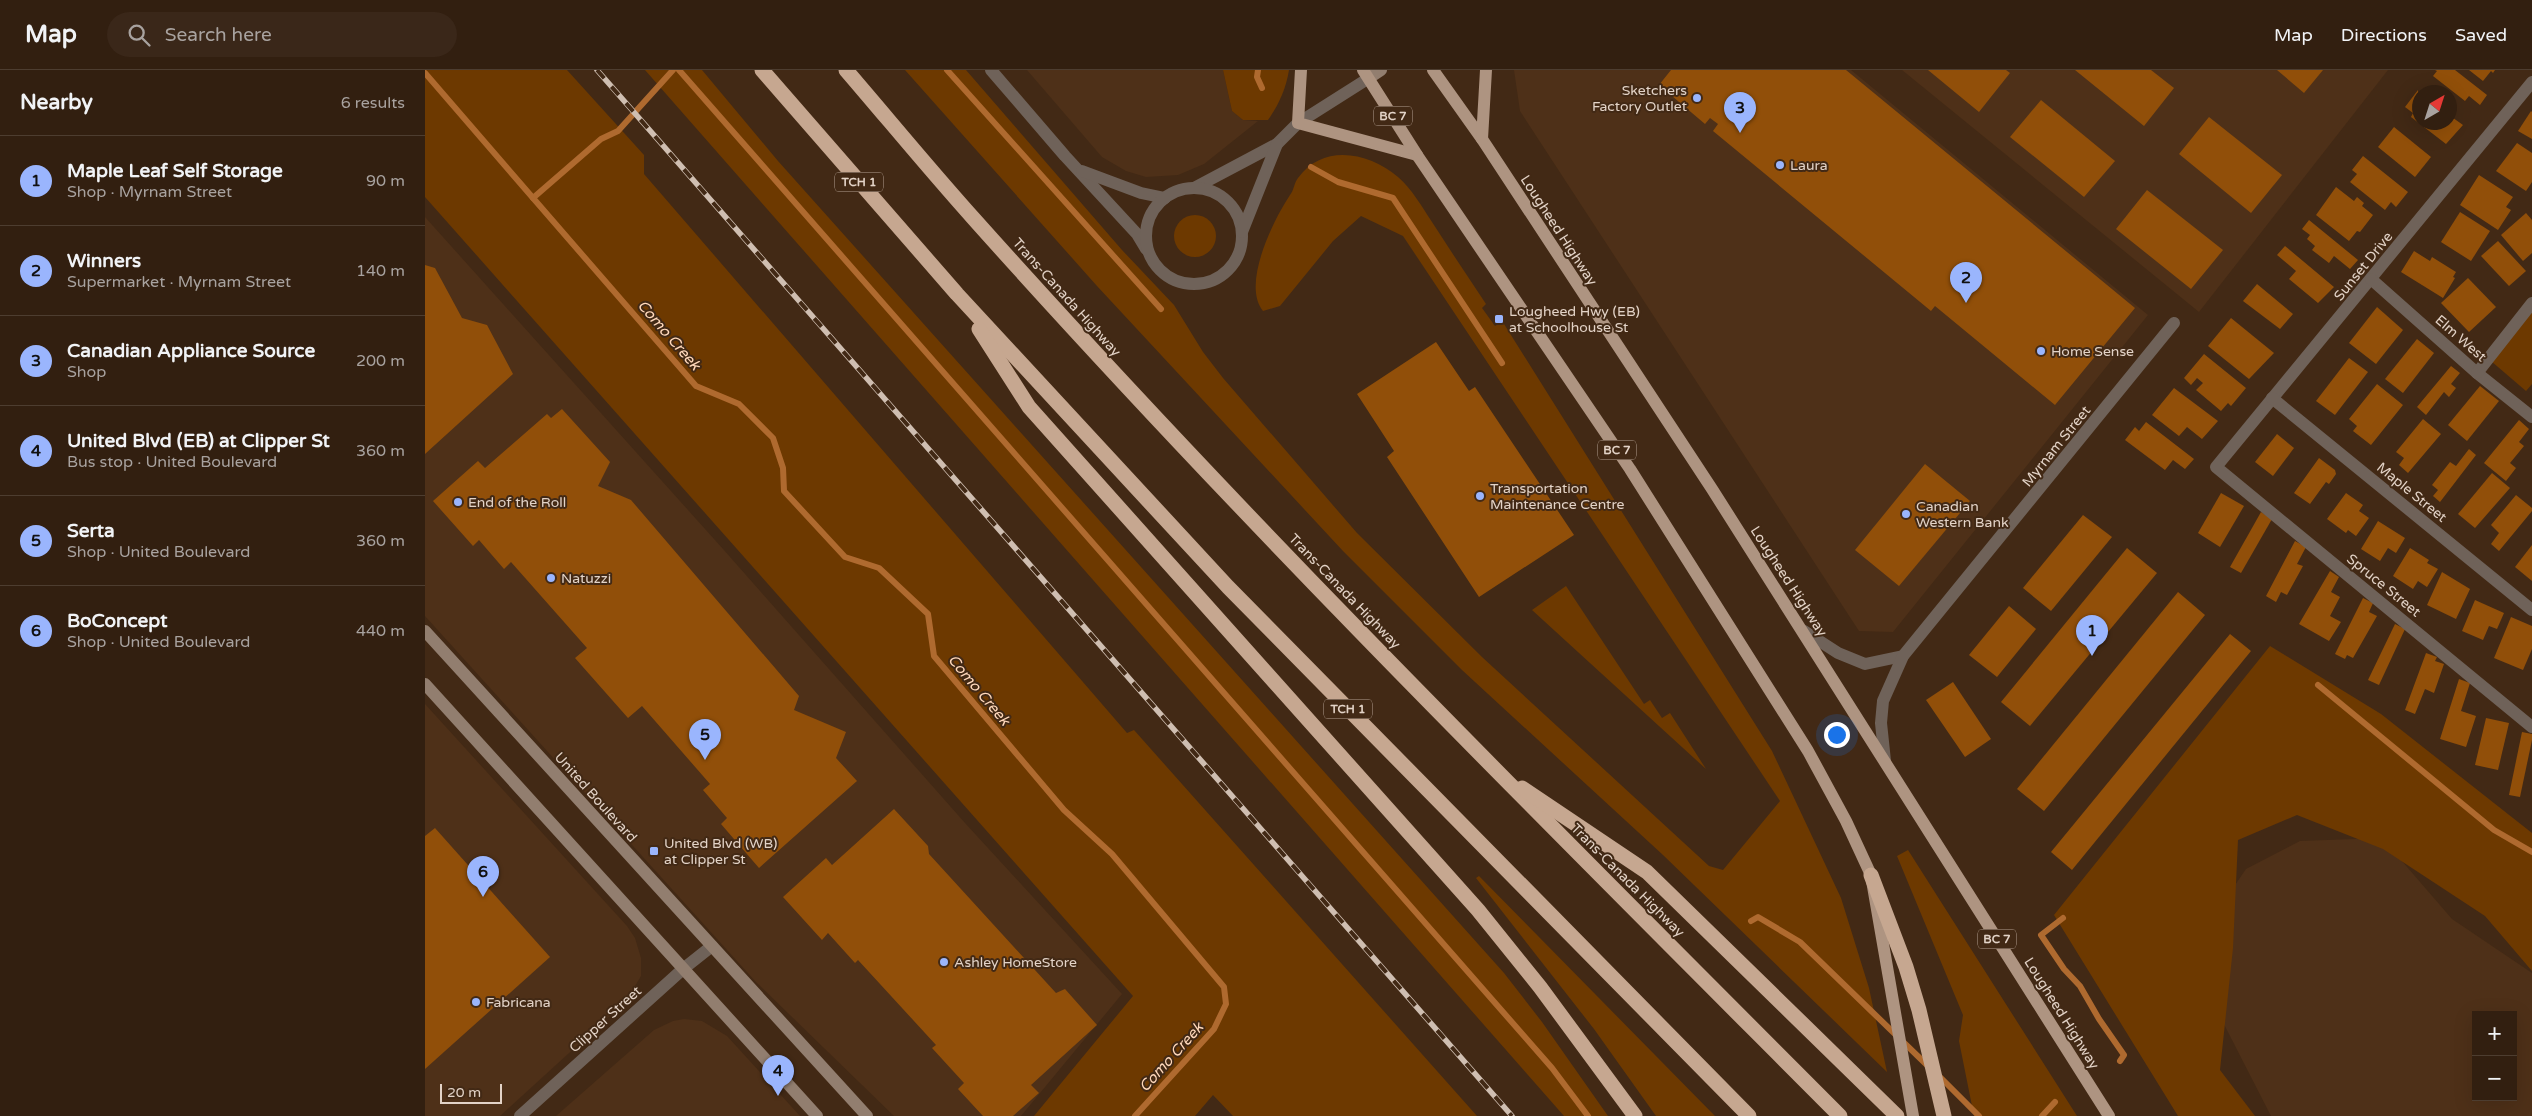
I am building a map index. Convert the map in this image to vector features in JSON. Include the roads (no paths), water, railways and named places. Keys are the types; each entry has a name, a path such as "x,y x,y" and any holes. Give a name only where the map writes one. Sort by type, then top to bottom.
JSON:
{"highway":[{"name":"TCH 1","path":"762,70 957,294 1227,587 1749,1116"},
{"name":"Trans-Canada Highway","path":"846,70 972,217 1133,394 1494,770 1840,1116"},
{"path":"957,294 1029,407 1478,910 1540,988 1635,1116"},
{"path":"1494,770 1647,872 1897,1116"},
{"path":"1871,874 1906,967 1919,1010 1944,1116"}],"main road":[{"path":"1301,70 1298,123 1417,155"},
{"path":"1366,74 1381,70"},
{"name":"Lougheed Highway","path":"1433,70 1482,139 1804,631 2109,1116"},
{"path":"1482,139 1486,70"},
{"name":"BC 7","path":"1366,74 1417,155 1630,469 1792,726 1847,821 1871,874 1913,1116"},
{"name":"United Boulevard","path":"425,631 867,1116"},
{"path":"425,684 817,1116"}],"street":[{"path":"991,70 1137,234 1156,265 1174,279 1190,283 1206,282 1220,276 1232,265 1241,243 1238,218 1231,206 1220,196 1207,190 1193,188"},
{"path":"1150,255 1146,239 1147,224 1154,209 1165,198 1178,190 1193,188 1212,180 1277,144 1298,123 1366,74"},
{"name":"Sunset Drive","path":"2216,467 2532,82"},
{"path":"1241,232 1277,144"},
{"path":"1079,170 1141,193 1165,198"},
{"name":"Elm West","path":"2371,280 2477,373 2532,417"},
{"path":"2477,373 2532,303"},
{"name":"Myrnam Street","path":"1885,761 1881,723 1883,702 1903,656 2174,323"},
{"name":"Maple Street","path":"2272,398 2532,610"},
{"name":"Spruce Street","path":"2216,467 2532,726"},
{"path":"1804,631 1838,654 1865,664 1903,656"},
{"name":"Clipper Street","path":"520,1116 683,969 712,946"}],"waterway":[{"name":"Como Creek","path":"673,70 618,131 601,139 533,198 696,386 739,404 773,438 783,468 784,491 845,557 879,568 928,614 934,656 1064,810 1112,854 1224,987 1226,1004 1214,1029 1135,1116"},
{"path":"679,70 1552,1068 1588,1116"},
{"path":"947,70 1161,309"},
{"path":"1258,70 1257,77 1262,88"},
{"path":"425,73 533,198"},
{"path":"1311,167 1338,182 1393,198 1502,363"},
{"path":"2318,685 2494,830 2532,852"},
{"path":"1751,921 1758,917 1800,942 1928,1066"},
{"path":"2063,918 2041,935 2064,969 2080,986 2099,1019 2124,1055 2120,1061"},
{"path":"1939,1076 1979,1116"},
{"path":"2042,1116 2055,1102"}],"railway":[{"path":"597,70 1512,1116"}],"place":[{"name":"Sketchers Factory Outlet","path":"1697,98"},
{"name":"Canadian Appliance Source","path":"1740,133"},
{"name":"Laura","path":"1780,165"},
{"name":"Winners","path":"1966,303"},
{"name":"Lougheed Hwy (EB) at Schoolhouse St","path":"1499,319"},
{"name":"Home Sense","path":"2041,351"},
{"name":"Transportation Maintenance Centre","path":"1480,496"},
{"name":"End of the Roll","path":"458,502"},
{"name":"Canadian Western Bank","path":"1906,514"},
{"name":"Natuzzi","path":"551,578"},
{"name":"Maple Leaf Self Storage","path":"2092,656"},
{"name":"Serta","path":"705,760"},
{"name":"United Blvd (WB) at Clipper St","path":"654,851"},
{"name":"BoConcept","path":"483,897"},
{"name":"Ashley HomeStore","path":"944,962"},
{"name":"Fabricana","path":"476,1002"},
{"name":"United Blvd (EB) at Clipper St","path":"778,1096"}]}
